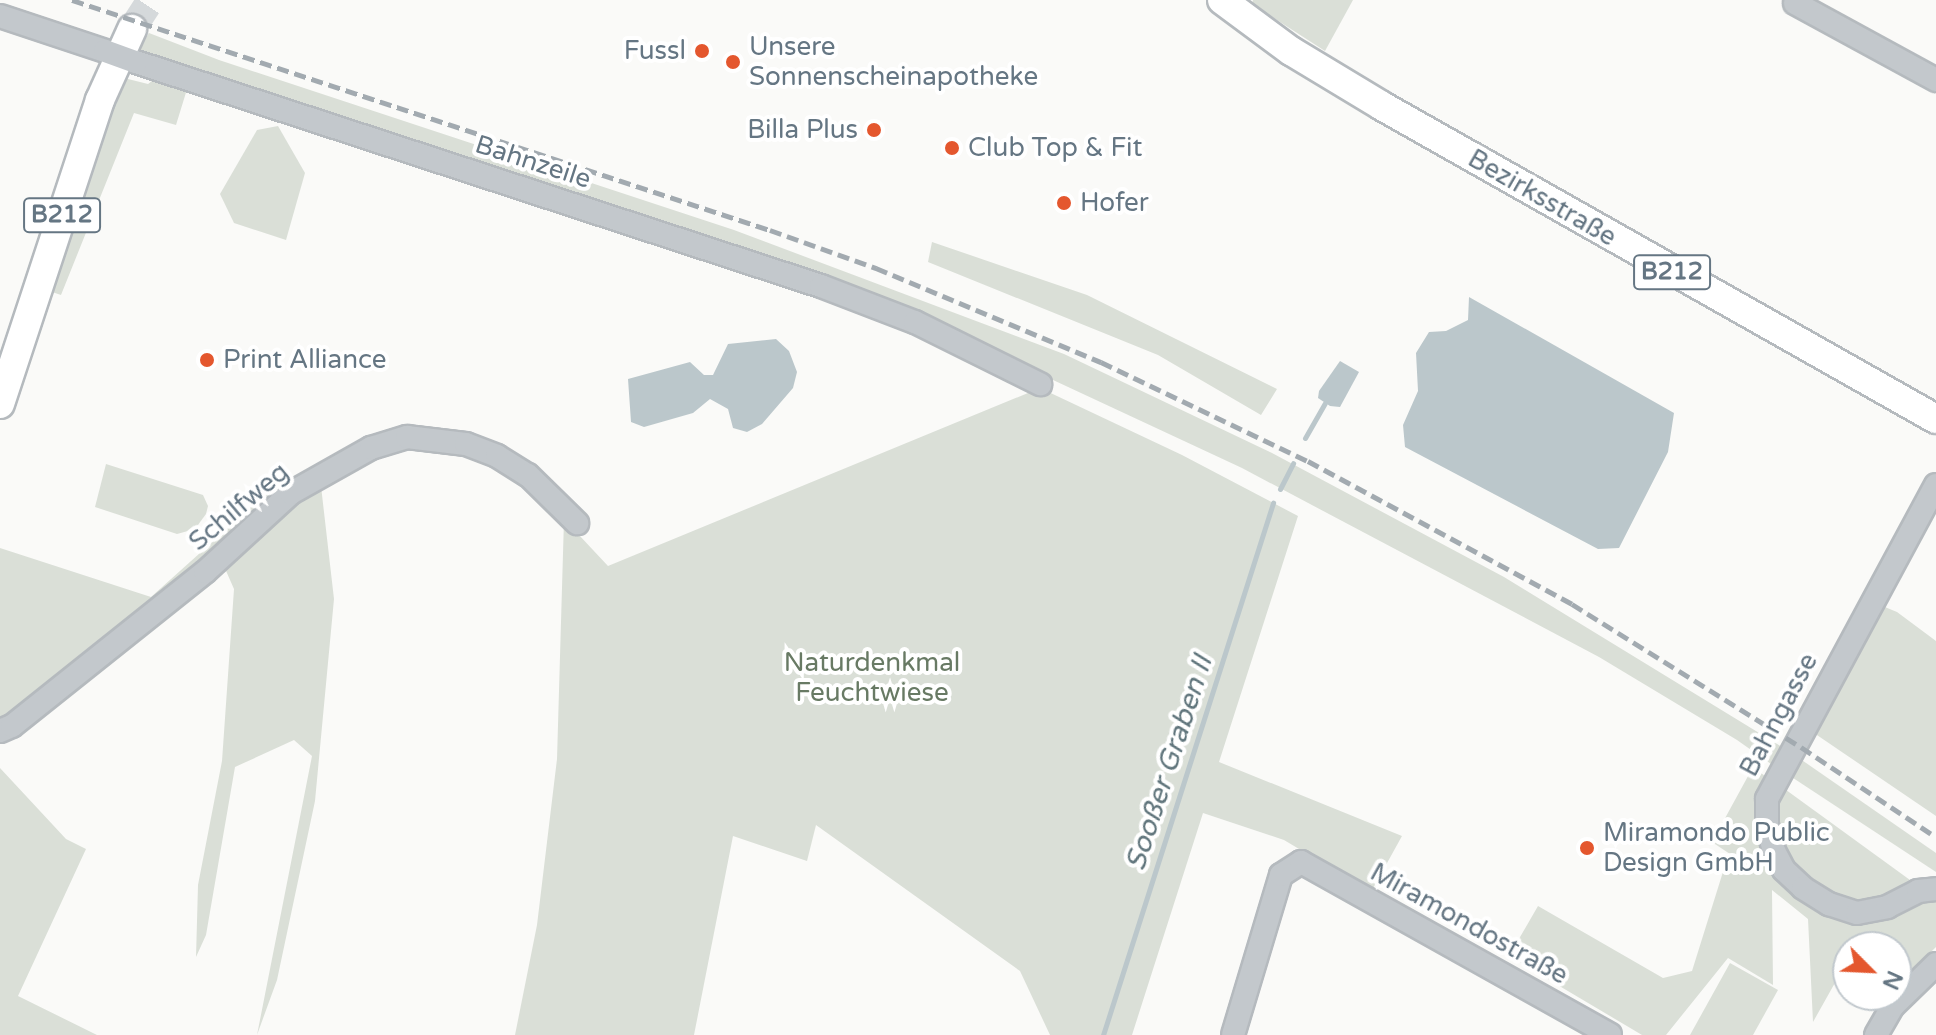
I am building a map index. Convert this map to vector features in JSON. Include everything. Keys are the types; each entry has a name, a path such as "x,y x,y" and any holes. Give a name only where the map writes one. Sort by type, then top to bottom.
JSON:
{"main road":[{"name":"Bezirksstraße","path":"1235,4 1291,51 1395,114 1936,419"},
{"name":"B212","path":"0,404 100,100 132,29"}],"street":[{"path":"1795,3 1936,80"},
{"name":"Bahnzeile","path":"0,16 821,286 915,322 1040,384"},
{"name":"Schilfweg","path":"0,731 12,726 193,581 291,493 371,448 407,437 466,444 497,456 528,475 577,523"},
{"name":"Bahngasse","path":"1936,485 1767,799 1767,825 1774,851 1784,870 1803,888 1829,904 1857,913 1887,907 1918,891 1936,889"},
{"name":"Miramondostraße","path":"1233,1035 1281,875 1301,862 1610,1035"},
{"path":"1876,1035 1893,1006 1936,964"}],"green space":[{"path":"1253,0 1353,0 1325,51 1252,4"},
{"path":"149,33 219,60 734,230 1064,354 1272,453 1504,577 1782,747 1771,764 1737,740 1599,657 1242,468 851,286 136,54"},
{"path":"157,77 188,86 176,125 134,113 61,295 52,292 111,106 124,78 148,84"},
{"path":"278,126 305,173 286,240 234,223 220,194 257,130"},
{"path":"932,242 1087,295 1277,389 1261,415 1158,355 928,262"},
{"name":"Naturdenkmal Feuchtwiese","path":"1040,388 1182,455 1298,516 1219,762 1402,836 1371,892 1284,840 1203,813 1132,1035 1050,1035 1020,971 816,825 807,861 733,836 694,1035 515,1035 537,925 557,759 564,519 608,566"},
{"path":"106,464 203,495 208,506 206,514 195,529 177,534 95,507"},
{"path":"321,486 334,599 315,801 277,980 257,1035 312,756 294,740 235,767 206,935 196,957 198,885 222,761 234,589 223,564 257,529"},
{"path":"269,491 275,498 23,714 0,718 0,548 151,597"},
{"path":"1880,605 1897,612 1936,641 1936,816 1811,731"},
{"path":"1796,756 1936,853 1936,872 1787,774"},
{"path":"1753,767 1765,776 1756,807 1759,835 1772,866 1865,921 1890,918 1916,903 1936,899 1936,947 1912,970 1912,931 1832,931 1832,988 1813,1022 1808,919 1772,890 1773,985 1728,958 1666,1035 1642,1035 1509,956 1538,906 1663,978 1692,971 1727,859 1733,856 1712,842"},
{"path":"0,768 66,839 86,849 18,996 97,1035 0,1035"},
{"path":"1782,787 1910,880 1908,887 1873,902 1855,902 1829,894 1801,874 1781,843 1776,806"},
{"path":"1730,963 1778,990 1753,1035 1690,1035"}],"shaded area":[{"path":"1469,297 1674,413 1668,452 1619,548 1598,549 1405,447 1403,425 1418,391 1416,353 1429,332 1446,331 1468,320"},
{"path":"776,339 789,351 797,372 793,388 762,424 747,432 733,428 728,409 710,399 693,413 644,427 631,422 628,379 690,362 704,375 713,375 728,344"},
{"path":"1340,361 1359,372 1340,407 1330,406 1318,398 1319,391"}],"waterway":[{"path":"1305,438 1325,403"},
{"path":"1280,489 1293,463"},
{"name":"Sooßer Graben II","path":"1103,1035 1273,503"}],"tunnel":[{"path":"132,29 151,0"}],"railway":[{"path":"72,0 770,230 876,268 1101,362 1308,461 1572,604 1801,747 1936,837"}],"place":[{"name":"Fussl","path":"702,51"},
{"name":"Unsere Sonnenscheinapotheke","path":"733,62"},
{"name":"Billa Plus","path":"874,130"},
{"name":"Club Top & Fit","path":"952,148"},
{"name":"Hofer","path":"1064,203"},
{"name":"Print Alliance","path":"207,360"},
{"name":"Miramondo Public Design GmbH","path":"1587,848"}]}
